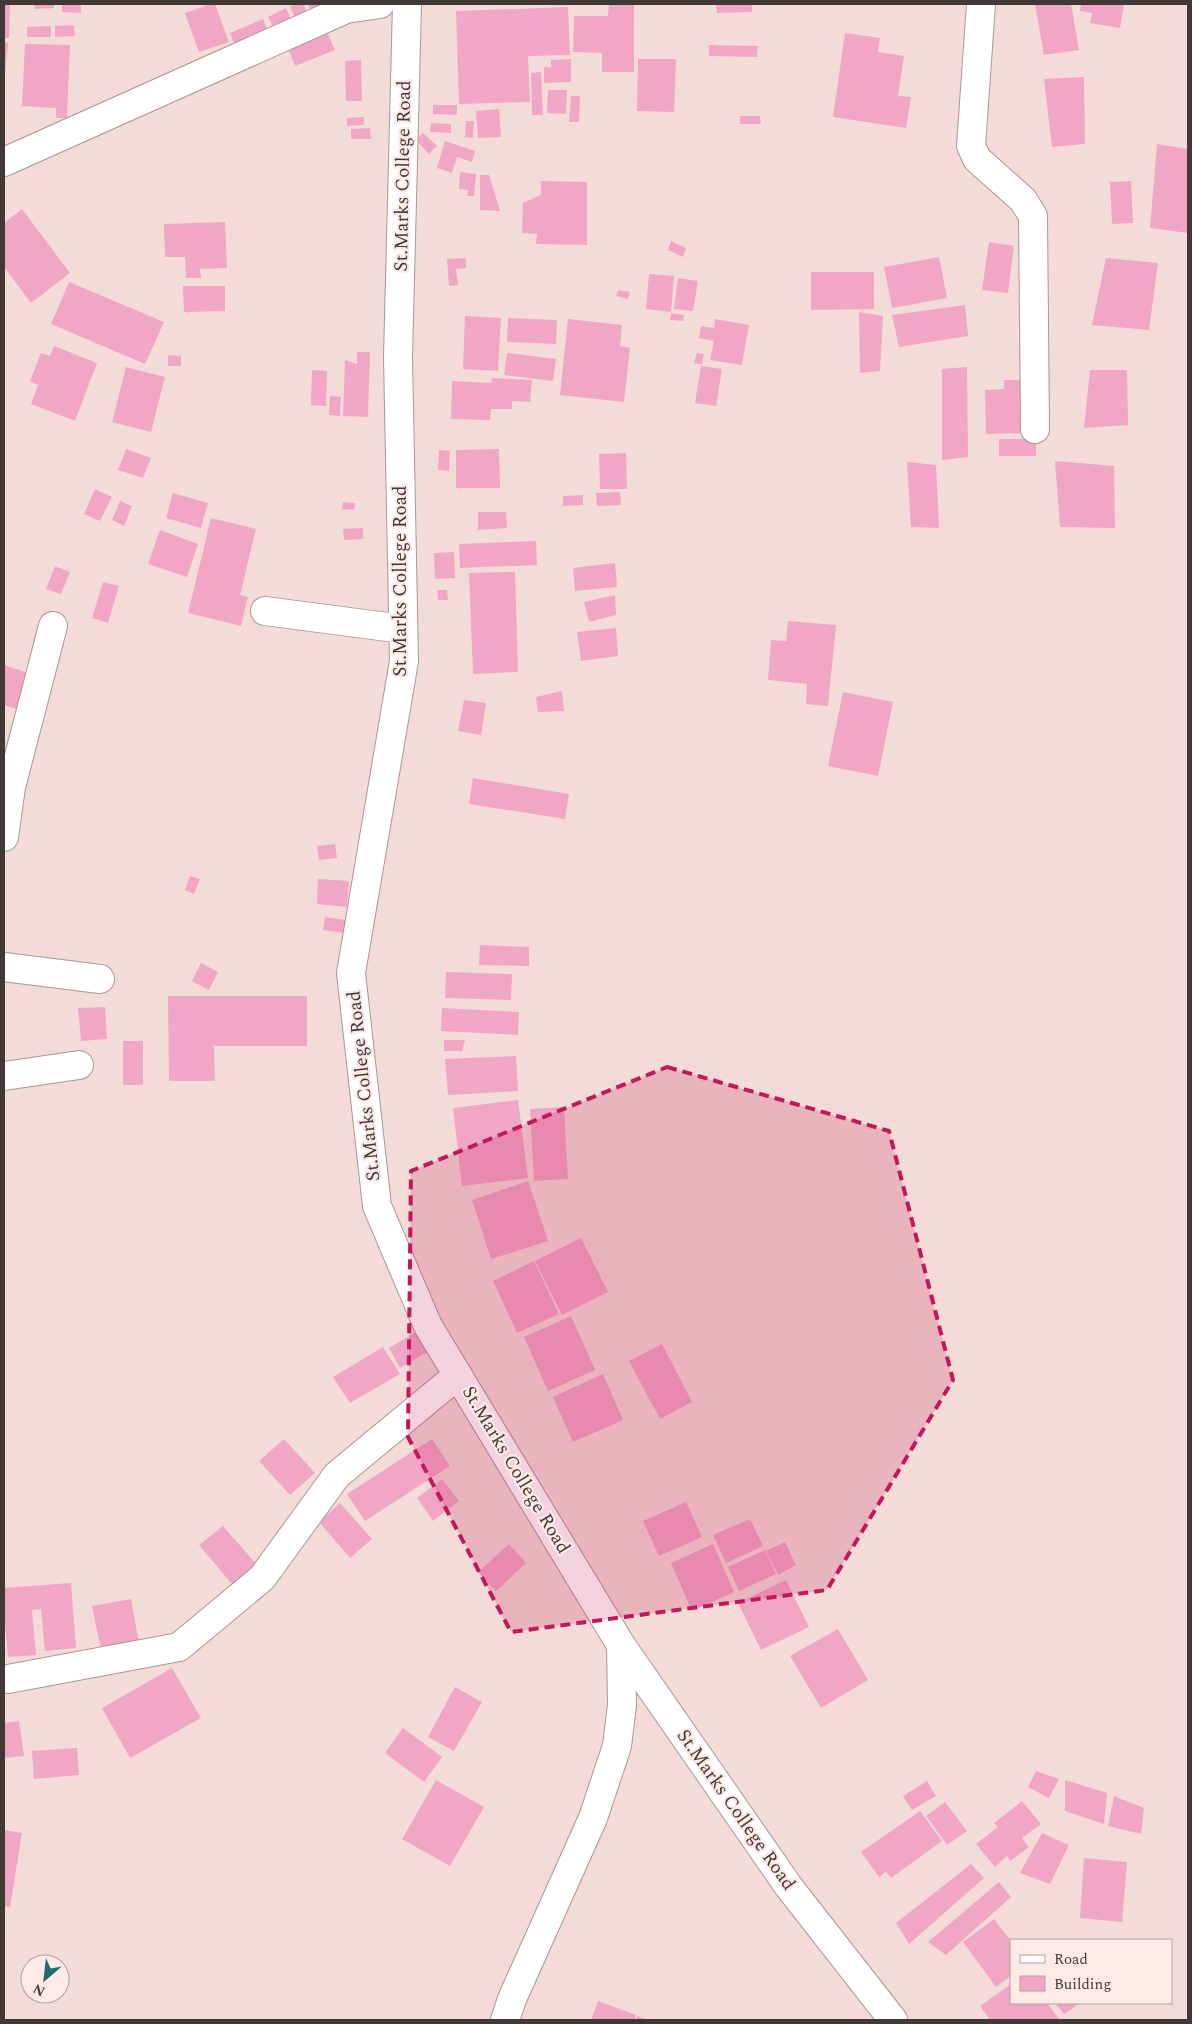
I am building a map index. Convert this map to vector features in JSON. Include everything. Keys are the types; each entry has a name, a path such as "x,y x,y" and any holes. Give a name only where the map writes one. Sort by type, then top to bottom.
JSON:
{"street":[{"path":"4,162 346,9 380,4"},
{"name":"St.Marks College Road","path":"407,4 398,358 404,661 351,973 377,1206 428,1326 621,1645 789,1887 893,2020"},
{"path":"981,4 971,146 978,160 1024,200 1033,216 1035,429"},
{"path":"265,611 403,629"},
{"path":"4,836 8,787 53,626"},
{"path":"4,967 100,980"},
{"path":"4,1076 79,1065"},
{"path":"8,1679 179,1646 262,1578 337,1476 458,1375"},
{"path":"505,2020 512,1999 594,1818 617,1746 622,1705 621,1645"}],"highlighted area":[{"path":"667,1067 889,1131 953,1380 827,1590 511,1632 408,1437 411,1171"}],"building":[{"path":"4,4 10,4 9,38 4,38"},
{"path":"34,4 54,4 54,8 35,9"},
{"path":"62,4 81,4 81,13 62,12"},
{"path":"215,4 229,42 199,52 185,13"},
{"path":"304,4 307,15 295,19 290,6"},
{"path":"308,4 328,4 312,13"},
{"path":"609,4 634,4 634,72 602,72 602,53 573,52 574,16 608,16"},
{"path":"716,4 752,4 752,12 717,13"},
{"path":"1035,4 1071,4 1079,50 1044,55"},
{"path":"1081,4 1124,4 1120,28 1090,23 1092,13 1080,11"},
{"path":"568,7 570,55 528,56 530,102 459,104 456,11"},
{"path":"286,8 291,19 273,27 268,17"},
{"path":"263,19 268,31 235,45 230,33"},
{"path":"74,25 75,36 55,37 55,26"},
{"path":"51,26 51,37 27,37 27,27"},
{"path":"327,32 335,50 295,66 288,48"},
{"path":"845,33 880,38 878,52 904,56 898,96 911,97 906,128 833,117"},
{"path":"4,42 8,43 5,73 4,73"},
{"path":"25,44 70,45 67,118 56,118 56,108 22,106"},
{"path":"709,45 758,46 757,57 709,56"},
{"path":"571,59 571,82 544,83 544,67 551,67 551,60"},
{"path":"638,59 676,59 674,112 637,111"},
{"path":"361,60 362,101 346,101 345,61"},
{"path":"541,72 543,115 532,115 531,73"},
{"path":"1084,77 1085,144 1052,147 1044,79"},
{"path":"548,90 567,90 566,114 547,113"},
{"path":"571,96 580,96 579,122 569,122"},
{"path":"433,105 457,105 457,115 433,114"},
{"path":"499,109 501,137 478,138 476,111"},
{"path":"740,116 760,116 761,124 740,124"},
{"path":"364,117 364,125 347,126 347,118"},
{"path":"466,121 474,121 473,138 465,137"},
{"path":"431,123 451,124 451,133 430,132"},
{"path":"370,128 371,139 351,139 351,129"},
{"path":"423,133 437,146 429,154 416,140"},
{"path":"445,141 475,151 472,162 457,157 452,173 437,168"},
{"path":"1157,144 1188,149 1188,233 1150,228"},
{"path":"460,172 476,174 474,196 467,196 468,190 459,189"},
{"path":"480,175 489,175 500,211 480,210"},
{"path":"541,181 587,182 587,245 536,244 537,234 522,233 523,203 541,195"},
{"path":"1131,181 1133,223 1112,224 1110,182"},
{"path":"22,209 70,273 31,303 4,267 4,223"},
{"path":"225,222 227,268 200,269 201,278 186,278 185,257 165,257 164,224"},
{"path":"671,241 686,248 683,257 668,250"},
{"path":"989,242 1014,246 1008,293 982,290"},
{"path":"939,257 947,298 892,308 884,267"},
{"path":"466,258 466,268 456,269 458,285 449,286 447,259"},
{"path":"1106,258 1158,263 1149,330 1092,325"},
{"path":"811,272 874,272 874,309 811,310"},
{"path":"649,274 674,276 671,312 646,309"},
{"path":"678,278 698,281 693,311 674,309"},
{"path":"69,282 164,322 145,364 51,324"},
{"path":"183,286 225,286 225,311 184,312"},
{"path":"618,290 630,292 628,299 616,296"},
{"path":"965,305 968,336 899,347 892,315"},
{"path":"859,312 883,316 880,371 860,373"},
{"path":"671,313 684,315 683,321 670,320"},
{"path":"465,316 501,318 498,371 463,369"},
{"path":"508,318 557,320 556,344 507,342"},
{"path":"568,319 622,325 620,346 630,348 624,402 560,395"},
{"path":"715,319 749,325 742,365 710,360 714,341 699,338 701,326 714,328"},
{"path":"54,346 97,363 75,421 31,404 38,385 30,381 41,353 50,356"},
{"path":"357,352 370,352 368,417 343,416 345,360 357,364"},
{"path":"507,353 556,359 553,381 504,375"},
{"path":"697,353 704,354 702,364 694,363"},
{"path":"168,355 181,356 181,366 168,366"},
{"path":"701,366 722,369 716,406 695,403"},
{"path":"126,367 165,377 151,432 112,422"},
{"path":"967,367 968,457 942,460 942,369"},
{"path":"312,370 327,371 326,406 311,405"},
{"path":"1090,370 1127,370 1128,425 1084,428"},
{"path":"492,378 532,380 530,402 512,401 512,409 491,409 490,420 451,419 452,381 491,383"},
{"path":"1004,380 1029,380 1031,433 986,434 985,390 1004,389"},
{"path":"330,396 341,397 340,416 329,415"},
{"path":"999,439 1036,439 1036,456 999,456"},
{"path":"126,449 151,458 143,478 118,470"},
{"path":"499,449 500,488 456,488 456,450"},
{"path":"439,450 450,451 449,471 438,470"},
{"path":"626,453 627,489 600,489 599,454"},
{"path":"1055,461 1114,466 1115,528 1060,527"},
{"path":"907,462 936,465 939,528 911,527"},
{"path":"95,489 112,497 100,521 84,514"},
{"path":"620,492 621,505 597,506 596,493"},
{"path":"173,493 208,503 201,528 166,518"},
{"path":"583,495 583,505 563,506 563,496"},
{"path":"120,501 132,506 124,526 112,520"},
{"path":"343,502 355,503 354,510 342,509"},
{"path":"478,512 506,512 507,528 478,530"},
{"path":"211,518 256,529 240,595 248,597 241,626 188,613"},
{"path":"363,528 363,539 344,540 343,529"},
{"path":"160,530 198,544 187,577 148,564"},
{"path":"536,541 537,565 460,568 459,544"},
{"path":"454,552 455,578 435,579 434,553"},
{"path":"615,563 617,587 575,591 573,568"},
{"path":"55,566 70,572 61,594 46,589"},
{"path":"515,572 518,672 473,674 469,573"},
{"path":"103,582 119,586 108,623 92,618"},
{"path":"437,590 447,590 448,600 438,600"},
{"path":"615,595 616,615 589,622 584,602"},
{"path":"788,621 836,625 828,706 806,704 807,684 768,680 771,640 786,641"},
{"path":"616,628 618,656 581,661 577,632"},
{"path":"4,665 34,675 23,711 4,705"},
{"path":"562,691 564,711 538,712 536,697"},
{"path":"843,692 893,702 878,776 828,766"},
{"path":"464,700 486,703 481,735 458,731"},
{"path":"473,778 569,794 565,819 469,804"},
{"path":"335,844 337,858 319,860 317,846"},
{"path":"190,876 200,879 194,894 185,890"},
{"path":"318,879 349,881 347,907 317,904"},
{"path":"325,917 346,920 344,933 323,930"},
{"path":"480,945 529,947 529,966 479,965"},
{"path":"201,963 218,972 209,990 192,981"},
{"path":"446,972 512,974 511,1000 445,998"},
{"path":"168,996 307,996 307,1046 214,1046 215,1081 169,1081"},
{"path":"105,1007 107,1039 81,1041 78,1008"},
{"path":"442,1008 519,1012 518,1035 441,1031"},
{"path":"444,1040 465,1040 462,1051 444,1051"},
{"path":"123,1041 143,1041 143,1085 123,1085"},
{"path":"516,1056 518,1091 448,1095 445,1059"},
{"path":"518,1100 528,1178 462,1186 453,1108"},
{"path":"564,1107 568,1179 534,1181 530,1109"},
{"path":"528,1181 548,1241 491,1259 472,1200"},
{"path":"581,1238 608,1292 562,1315 535,1261"},
{"path":"534,1261 559,1314 517,1333 493,1281"},
{"path":"571,1316 595,1370 548,1391 524,1337"},
{"path":"417,1331 429,1351 400,1368 389,1348"},
{"path":"662,1344 692,1402 660,1419 629,1361"},
{"path":"383,1347 400,1374 350,1403 333,1377"},
{"path":"603,1374 623,1420 573,1442 553,1397"},
{"path":"284,1439 315,1473 290,1495 259,1461"},
{"path":"432,1439 450,1466 365,1521 347,1494"},
{"path":"442,1479 459,1501 433,1521 417,1498"},
{"path":"686,1502 702,1537 659,1556 643,1521"},
{"path":"340,1503 372,1539 350,1558 319,1522"},
{"path":"750,1519 763,1546 726,1563 713,1535"},
{"path":"223,1526 257,1565 233,1585 199,1545"},
{"path":"785,1542 796,1565 778,1575 766,1551"},
{"path":"509,1544 526,1563 496,1591 478,1572"},
{"path":"713,1544 734,1592 692,1611 671,1563"},
{"path":"765,1550 776,1574 739,1591 728,1567"},
{"path":"786,1580 809,1627 761,1650 738,1603"},
{"path":"71,1583 76,1648 45,1651 41,1609 32,1610 36,1655 8,1657 4,1588"},
{"path":"131,1599 139,1643 101,1649 92,1606"},
{"path":"838,1629 868,1680 821,1708 790,1656"},
{"path":"172,1668 201,1718 130,1758 102,1708"},
{"path":"455,1687 482,1702 454,1751 428,1737"},
{"path":"19,1721 24,1756 4,1758 4,1723"},
{"path":"403,1728 442,1757 424,1782 385,1753"},
{"path":"77,1748 79,1775 34,1779 32,1751"},
{"path":"1036,1771 1059,1779 1049,1798 1028,1787"},
{"path":"436,1780 484,1807 450,1866 402,1839"},
{"path":"1065,1780 1107,1793 1104,1824 1065,1811"},
{"path":"927,1781 936,1796 912,1810 903,1796"},
{"path":"1114,1796 1144,1808 1141,1834 1108,1826"},
{"path":"1022,1801 1041,1824 1022,1838 1029,1847 1010,1861 1007,1856 995,1867 976,1844 998,1827 994,1823"},
{"path":"945,1802 967,1831 947,1845 926,1816"},
{"path":"920,1811 942,1841 891,1878 886,1872 879,1877 861,1852"},
{"path":"4,1830 22,1833 10,1907 4,1906"},
{"path":"1042,1833 1069,1845 1050,1884 1020,1873"},
{"path":"1084,1858 1127,1862 1122,1922 1080,1918"},
{"path":"971,1864 984,1878 909,1944 896,1923"},
{"path":"999,1882 1011,1897 946,1955 928,1942"},
{"path":"994,1919 1010,1940 1010,1977 996,1987 963,1942"},
{"path":"1010,1985 1010,2004 1048,2004 1060,2020 990,2020 980,2006"},
{"path":"598,2001 636,2015 634,2020 591,2020"},
{"path":"1056,2004 1079,2004 1064,2014"},
{"path":"637,2016 648,2020 636,2020"}]}
